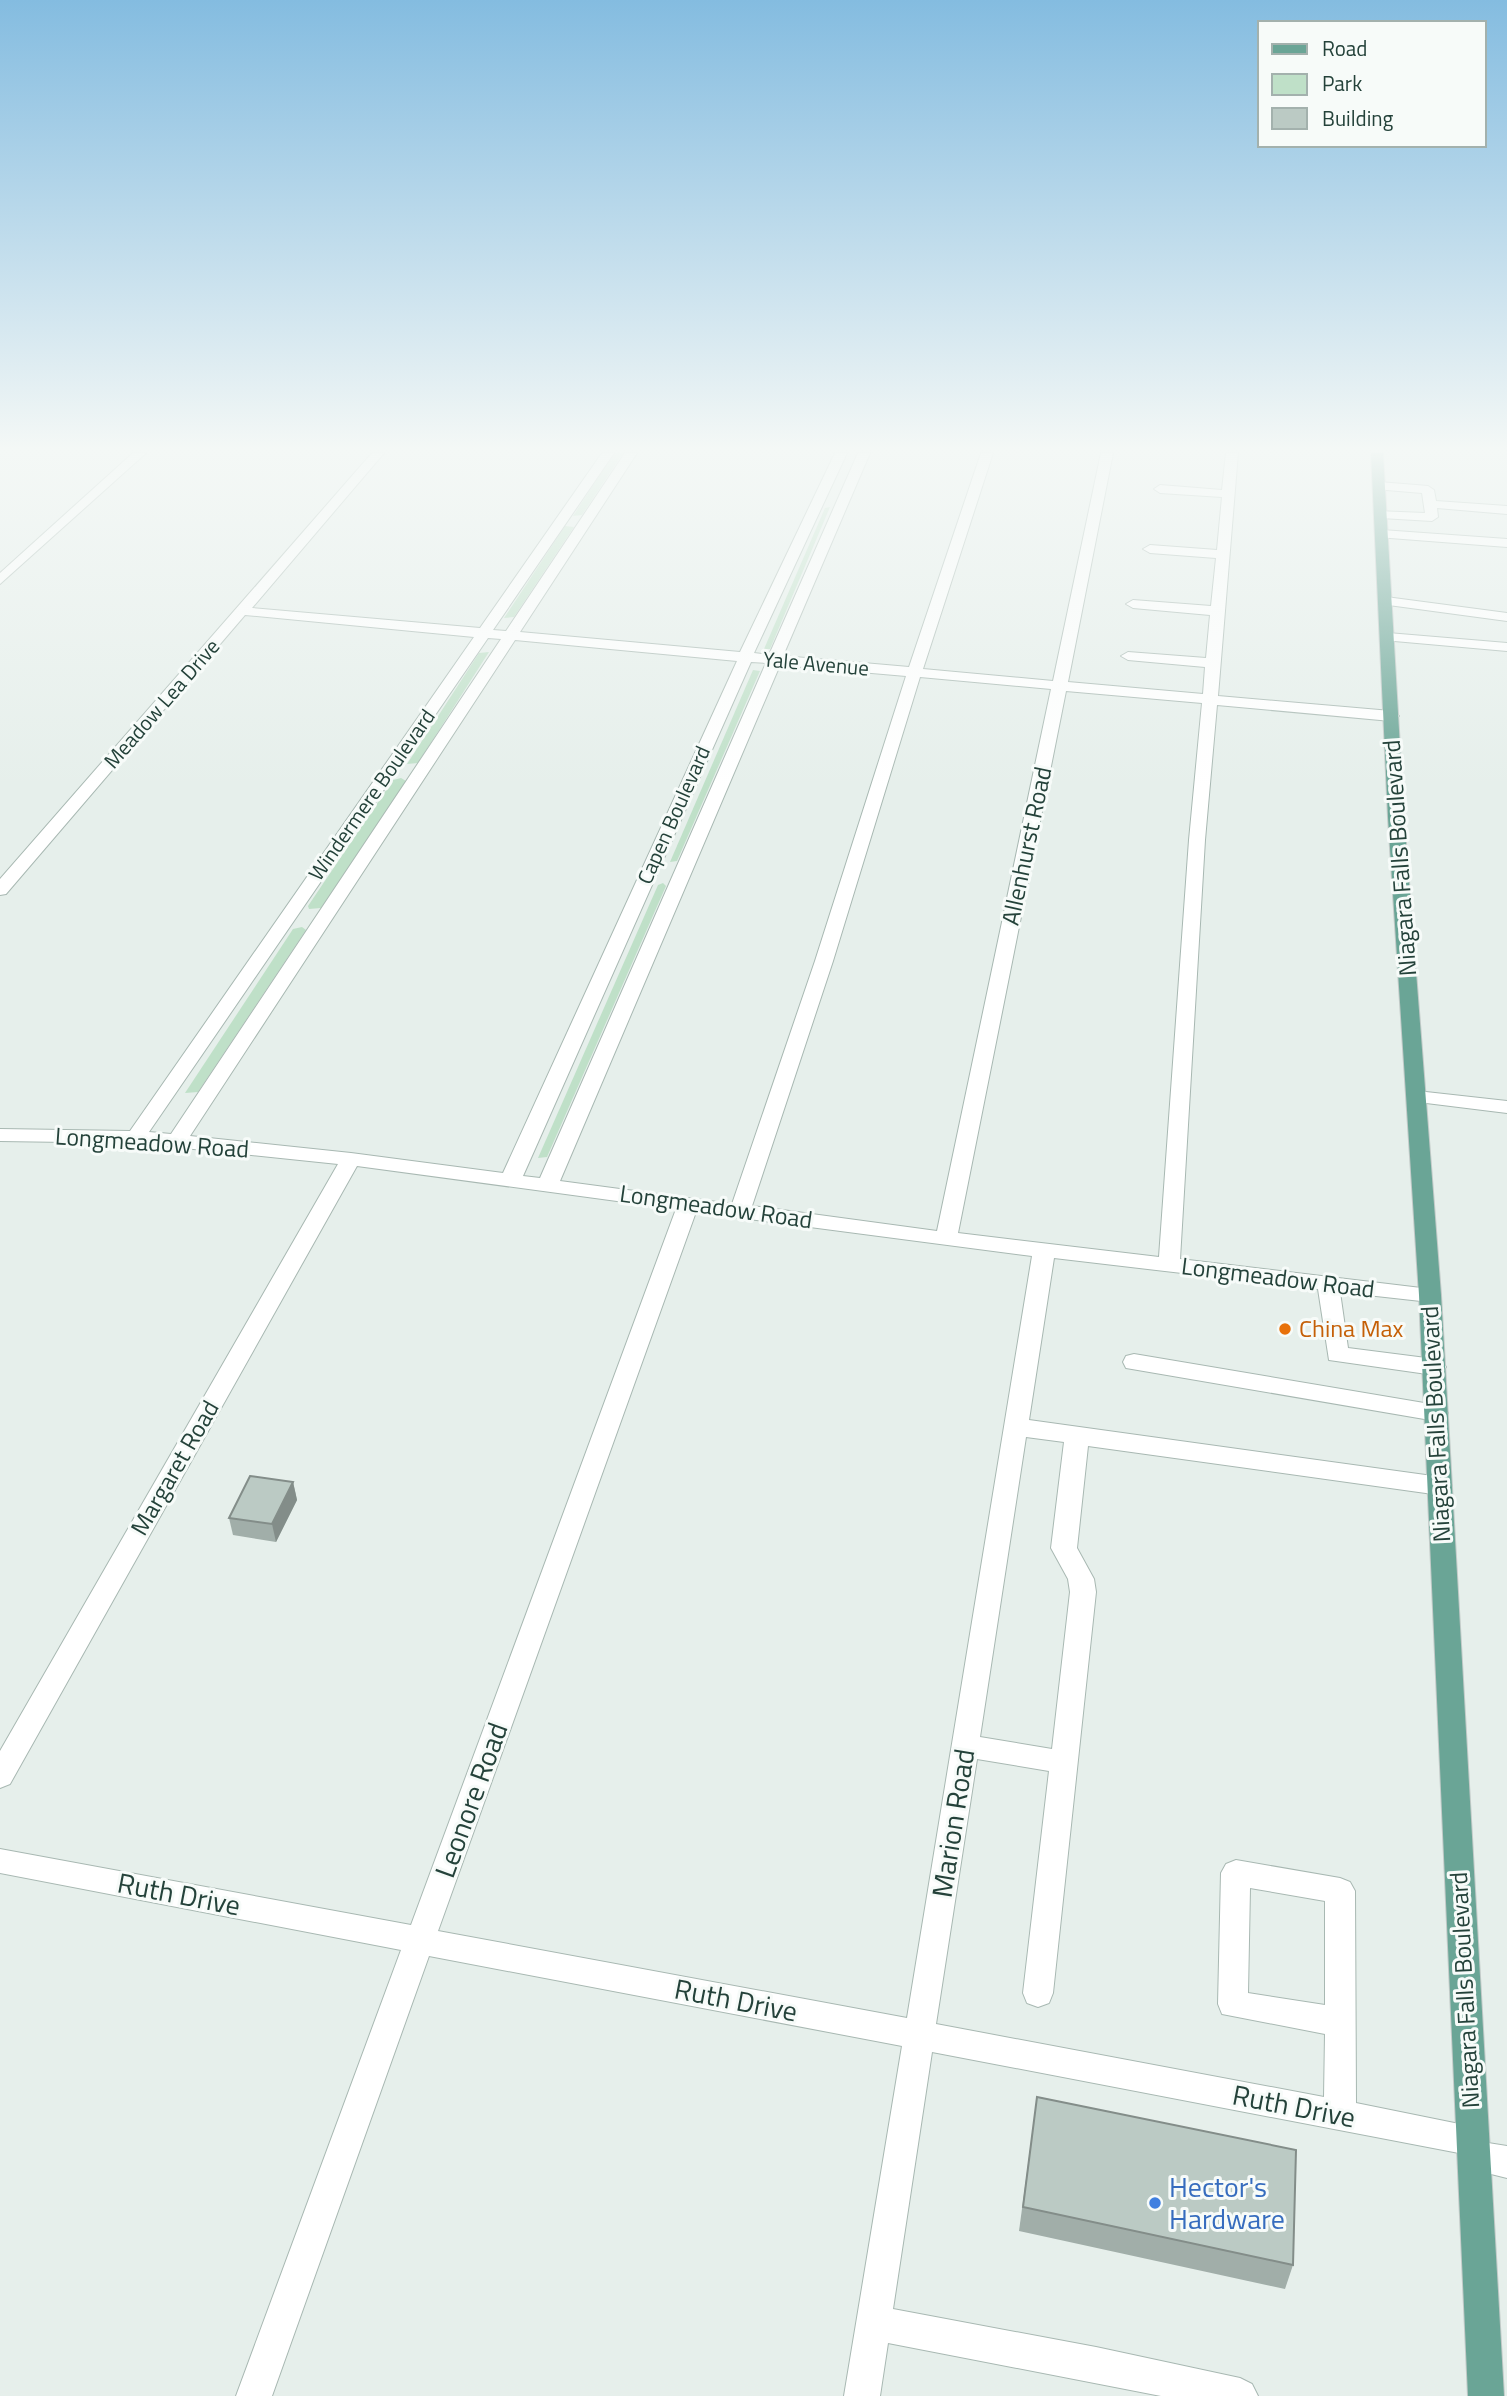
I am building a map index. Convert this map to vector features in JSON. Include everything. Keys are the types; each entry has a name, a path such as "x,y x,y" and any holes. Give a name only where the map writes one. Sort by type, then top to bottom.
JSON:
{"main road":[{"name":"Niagara Falls Boulevard","path":"1384,565 1391,716 1430,1295 1486,2396"}],"street":[{"path":"0,580 17,565"},
{"name":"Meadow Lea Drive","path":"0,890 282,565"},
{"name":"Windermere Boulevard","path":"136,1138 531,565"},
{"name":"Windermere Boulevard","path":"176,1142 559,565"},
{"name":"Capen Boulevard","path":"511,1179 789,565"},
{"name":"Capen Boulevard","path":"548,1184 816,565"},
{"path":"740,1211 824,961 950,565"},
{"name":"Allenhurst Road","path":"946,1239 1084,565"},
{"path":"1169,1265 1195,866 1223,565"},
{"path":"1386,601 1507,617"},
{"path":"1133,604 1219,611"},
{"name":"Yale Avenue","path":"242,611 1391,716"},
{"path":"1388,637 1507,647"},
{"path":"1128,656 1215,663"},
{"path":"391,769 422,772"},
{"path":"649,871 682,874"},
{"path":"289,916 324,919"},
{"path":"1417,1097 1507,1107"},
{"path":"0,1153 7,1135"},
{"name":"Longmeadow Road","path":"7,1135 136,1138 351,1160 511,1179 946,1239 1430,1295"},
{"name":"Margaret Road","path":"0,1776 351,1160"},
{"name":"Leonore Road","path":"254,2396 688,1204"},
{"name":"Marion Road","path":"862,2396 1044,1250"},
{"path":"1328,1283 1337,1354 1434,1367"},
{"path":"1134,1362 1436,1413"},
{"path":"1016,1427 1440,1486"},
{"path":"1038,1993 1083,1592 1081,1579 1064,1548 1077,1436"},
{"path":"965,1746 1063,1762"},
{"name":"Ruth Drive","path":"0,1861 1340,2114 1473,2148 1507,2162"},
{"path":"1339,2022 1233,2004 1236,1873 1340,1891 1340,2114"},
{"path":"874,2323 1096,2364 1240,2396"}],"green space":[{"path":"539,565 549,565 514,617 504,618"},
{"path":"800,565 806,565 770,649 764,649"},
{"path":"489,652 418,763 407,764 479,653"},
{"path":"753,670 760,671 677,861 670,862"},
{"path":"401,778 406,781 321,908 309,909 308,906 393,780"},
{"path":"663,883 666,886 547,1157 538,1158 658,885"},
{"path":"302,927 306,930 198,1092 185,1093 293,929"}],"building":[{"path":"250,1476 293,1482 272,1524 229,1518"},
{"name":"Hector's Hardware","path":"1037,2097 1296,2150 1293,2265 1023,2207"}],"place":[{"name":"China Max","path":"1285,1329"},
{"name":"Hector's Hardware","path":"1155,2203"}]}
